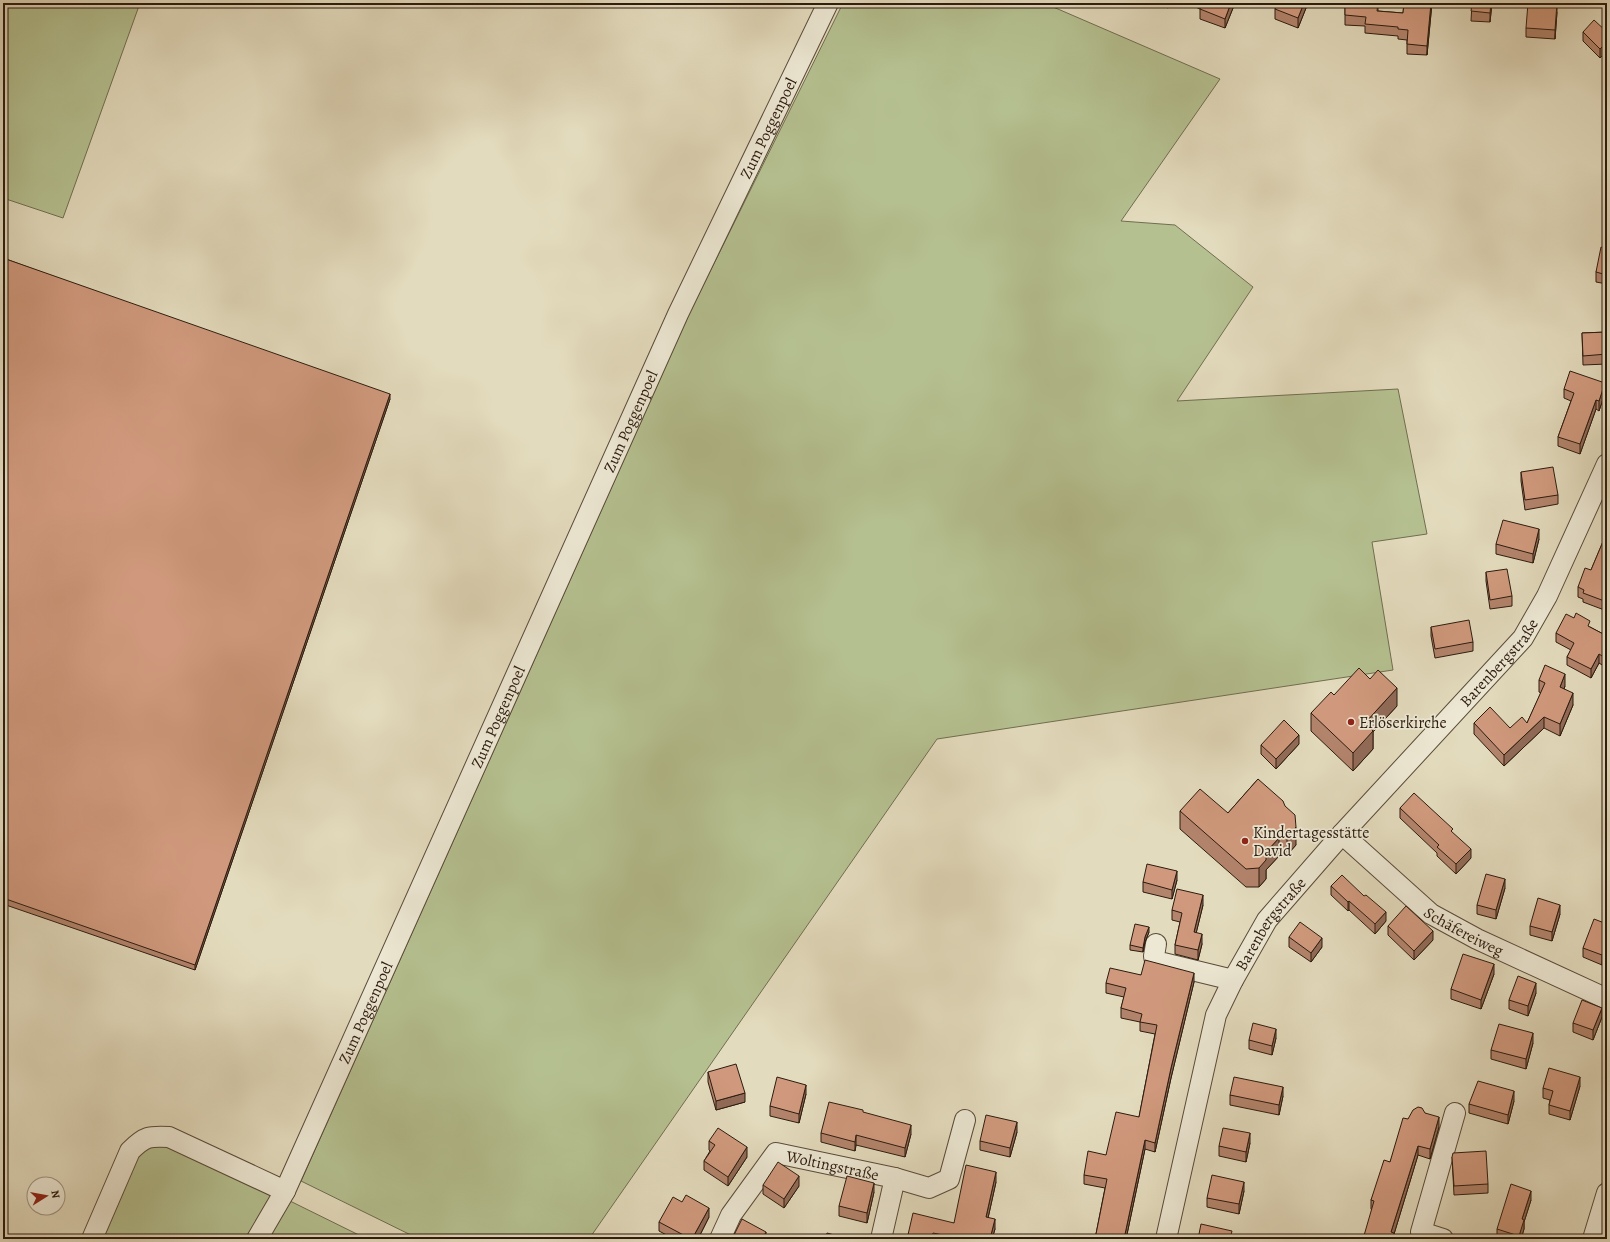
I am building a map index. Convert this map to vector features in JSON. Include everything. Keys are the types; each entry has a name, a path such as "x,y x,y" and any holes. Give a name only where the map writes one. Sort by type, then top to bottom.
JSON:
{"street":[{"name":"Zum Poggenpoel","path":"257,1239 285,1191 678,314 828,3"},
{"name":"Barenbergstraße","path":"1166,1239 1216,1015 1233,980 1267,920 1342,834 1523,638 1547,596 1607,464"},
{"name":"Schäfereiweg","path":"1342,834 1431,914 1477,940 1607,999"},
{"path":"1156,944 1154,956 1155,961 1233,980"},
{"path":"1443,1239 1420,1236 1455,1113"},
{"name":"Woltingstraße","path":"720,1239 731,1215 776,1154 895,1178 928,1188 949,1179 965,1120"},
{"path":"92,1239 130,1151 140,1142 151,1136 169,1137 285,1191"},
{"name":"Woltingstraße","path":"881,1239 895,1178"},
{"path":"1592,1239 1607,1193"}],"green space":[{"path":"3,3 140,3 63,218 3,198"},
{"path":"843,3 1044,3 1220,79 1121,221 1175,225 1253,287 1177,401 1398,389 1427,534 1372,542 1393,670 937,739 589,1239 419,1239 301,1181 690,312"},
{"path":"156,1139 290,1201 367,1239 100,1239 134,1150"}],"building":[{"path":"1202,3 1231,3 1225,19 1200,9"},
{"path":"1278,3 1304,3 1298,18 1275,9"},
{"path":"1345,3 1378,3 1377,11 1403,13 1404,3 1431,3 1427,46 1407,44 1408,30 1398,29 1398,27 1365,24 1366,17 1345,15"},
{"path":"1472,3 1491,3 1490,13 1471,11"},
{"path":"1528,3 1557,3 1555,30 1526,28"},
{"path":"1594,20 1607,32 1607,42 1600,49 1583,32"},
{"path":"1601,247 1607,249 1607,275 1596,272"},
{"path":"3,258 390,394 195,965 3,898"},
{"path":"1607,332 1607,354 1583,356 1582,333"},
{"path":"1570,371 1605,383 1599,401 1596,400 1580,444 1558,437 1574,393 1564,389"},
{"path":"1553,467 1558,495 1525,500 1521,472"},
{"path":"1503,520 1539,529 1533,554 1496,544"},
{"path":"1607,532 1607,602 1583,593 1584,590 1578,587 1585,568 1591,570"},
{"path":"1507,569 1512,596 1490,600 1486,572"},
{"path":"1576,613 1590,621 1588,626 1607,636 1607,659 1599,654 1591,669 1567,657 1574,643 1556,633 1566,614 1574,618"},
{"path":"1469,620 1473,642 1435,649 1431,627"},
{"path":"1545,665 1565,674 1560,687 1573,693 1560,724 1544,717 1504,755 1474,723 1490,707 1510,728 1522,717 1527,723 1545,683 1539,680"},
{"name":"Erlöserkirche","path":"1359,668 1370,679 1378,670 1397,688 1365,723 1373,731 1353,753 1311,713 1331,692 1334,695"},
{"path":"1284,720 1299,735 1276,759 1261,745"},
{"path":"1258,779 1283,801 1285,806 1295,815 1296,827 1287,837 1279,838 1266,852 1266,860 1259,868 1246,869 1180,811 1200,789 1228,813"},
{"path":"1414,793 1453,829 1451,831 1471,849 1456,864 1437,847 1439,845 1400,808"},
{"path":"1147,864 1177,871 1172,890 1143,882"},
{"path":"1486,874 1505,879 1496,910 1477,905"},
{"path":"1342,875 1364,896 1366,895 1386,912 1375,924 1331,886"},
{"path":"1177,889 1203,895 1194,932 1202,934 1198,950 1175,945 1182,913 1172,910"},
{"path":"1538,898 1560,905 1552,932 1530,926"},
{"path":"1406,906 1433,931 1414,951 1388,926"},
{"path":"1594,919 1607,924 1607,942 1602,955 1583,948"},
{"path":"1300,922 1322,938 1311,953 1289,937"},
{"path":"1135,924 1149,927 1143,948 1130,945"},
{"path":"1463,954 1494,964 1481,1000 1451,989"},
{"path":"1145,960 1194,973 1155,1143 1145,1140 1124,1239 1095,1239 1107,1179 1084,1175 1088,1151 1106,1155 1116,1112 1139,1117 1157,1025 1140,1022 1142,1014 1121,1008 1126,988 1106,983 1110,968 1141,975"},
{"path":"1518,976 1536,983 1528,1006 1509,1000"},
{"path":"1582,1000 1602,1008 1593,1030 1573,1023"},
{"path":"1253,1023 1276,1029 1272,1046 1249,1040"},
{"path":"1499,1024 1533,1033 1526,1059 1491,1050"},
{"path":"736,1064 745,1093 716,1101 708,1072"},
{"path":"1549,1068 1580,1077 1570,1111 1549,1105 1553,1091 1543,1088"},
{"path":"777,1077 806,1085 799,1114 770,1106"},
{"path":"1234,1077 1283,1087 1279,1105 1230,1095"},
{"path":"1478,1081 1514,1091 1508,1115 1469,1104"},
{"path":"829,1102 863,1110 863,1112 911,1125 905,1148 856,1135 855,1142 821,1133"},
{"path":"1418,1107 1422,1108 1425,1113 1439,1117 1430,1149 1418,1146 1391,1232 1394,1233 1392,1239 1363,1239 1374,1201 1371,1200 1384,1160 1390,1162 1403,1118 1408,1119 1413,1110"},
{"path":"986,1115 1017,1122 1010,1148 980,1141"},
{"path":"718,1128 747,1147 728,1177 704,1161 715,1145 709,1141"},
{"path":"1223,1128 1250,1133 1246,1152 1219,1146"},
{"path":"1486,1151 1488,1184 1454,1186 1453,1153"},
{"path":"778,1162 799,1176 784,1199 763,1185"},
{"path":"966,1165 996,1172 986,1217 995,1219 990,1239 962,1239 933,1233 931,1239 907,1239 913,1213 954,1223"},
{"path":"1212,1175 1244,1182 1239,1204 1207,1198"},
{"path":"847,1176 874,1183 867,1213 839,1206"},
{"path":"1511,1184 1531,1191 1522,1219 1524,1220 1519,1236 1497,1229"},
{"path":"686,1195 709,1208 692,1239 659,1222 673,1197 682,1202"},
{"path":"742,1219 766,1232 762,1239 732,1239"},
{"path":"1201,1224 1232,1231 1230,1239 1198,1239"},
{"path":"827,1233 849,1239 825,1239"},
{"path":"1351,1236 1362,1239 1350,1239"}],"place":[{"name":"Erlöserkirche","path":"1351,722"},
{"name":"Kindertagesstätte David","path":"1245,841"}]}
